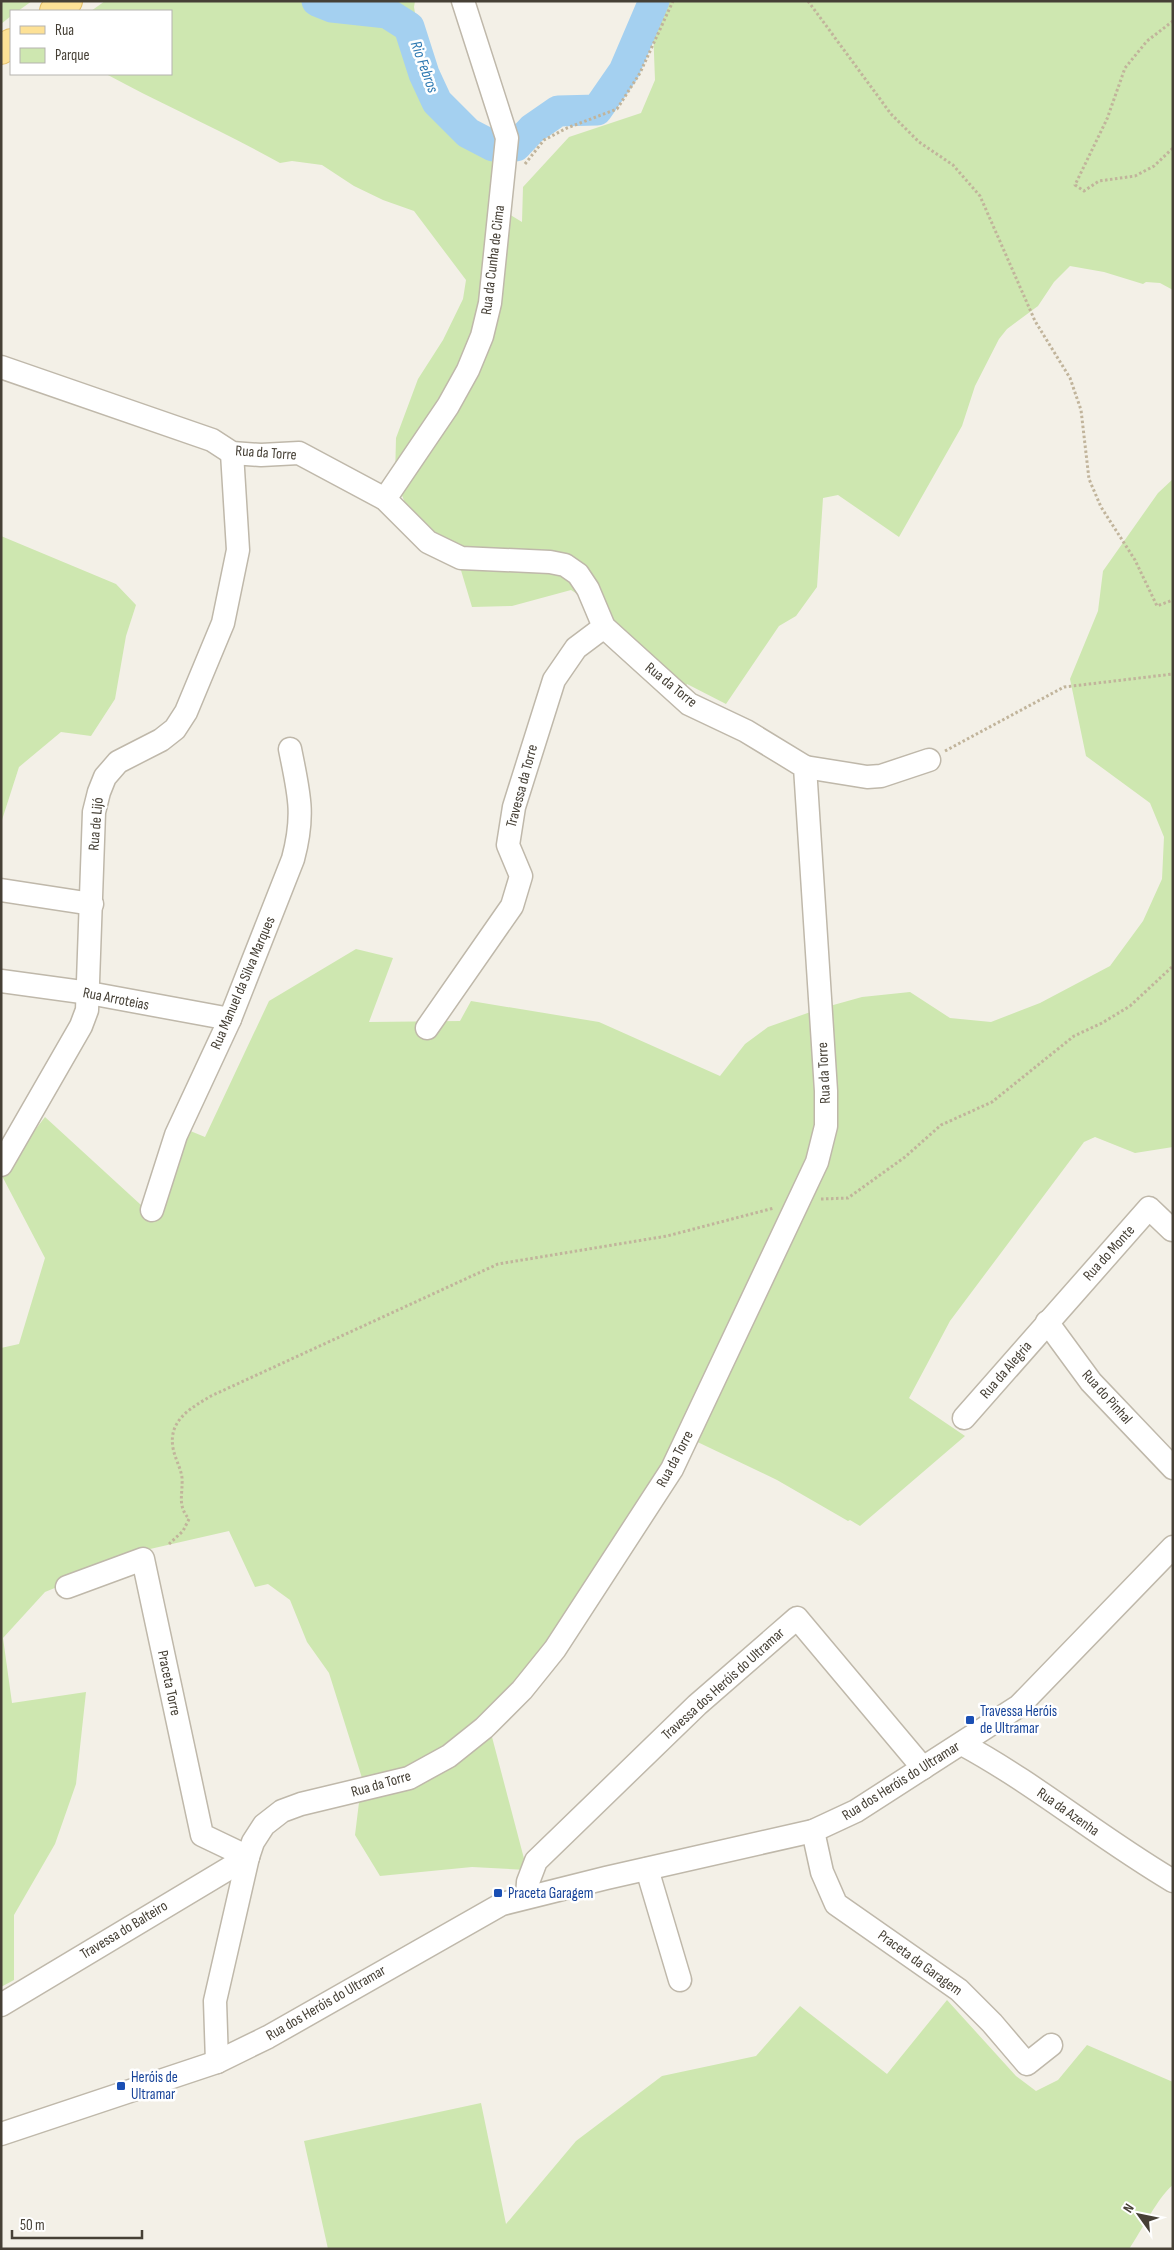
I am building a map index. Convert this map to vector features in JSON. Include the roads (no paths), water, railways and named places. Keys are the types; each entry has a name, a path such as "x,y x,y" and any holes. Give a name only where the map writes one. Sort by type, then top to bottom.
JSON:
{"main road":[{"path":"55,10 68,1"}],"street":[{"name":"Rua da Cunha de Cima","path":"385,499 448,406 468,370 482,336 490,303 506,154 464,1"},
{"name":"Rua da Torre","path":"1,367 212,440 232,453 261,455 299,453 385,499 428,542 461,558 550,562 565,565 578,574 588,589 604,627 689,704 746,731 805,766 826,1126 818,1162 672,1469 555,1649 522,1690 484,1728 449,1756 409,1778 301,1804 282,1811 264,1825 253,1842 248,1857 215,2001 216,2062"},
{"name":"Rua de Lijó","path":"1,1165 81,1026 86,1010 89,993 94,812 98,792 105,776 118,762 161,740 175,729 186,712 223,623 238,550 232,453"},
{"name":"Travessa da Torre","path":"427,1028 512,906 519,892 521,876 508,845 514,807 554,680 576,648 604,627"},
{"name":"Rua Manuel da Silva Marques","path":"152,1210 176,1135 230,1019 293,859 300,832 301,802 290,749"},
{"path":"805,766 867,777 881,776 929,760"},
{"path":"1,890 92,904"},
{"name":"Rua Arroteias","path":"1,981 89,993 230,1019"},
{"name":"Rua do Monte","path":"1047,1322 1149,1208 1172,1230"},
{"name":"Rua da Alegria","path":"964,1418 1047,1322"},
{"name":"Rua do Pinhal","path":"1047,1322 1091,1382 1173,1468"},
{"name":"Rua dos Heróis do Ultramar","path":"1,2134 216,2062 268,2037 502,1904 527,1896 813,1831 856,1811 1019,1706 1173,1547"},
{"name":"Praceta Torre","path":"67,1587 143,1560 202,1835 248,1857"},
{"name":"Travessa dos Heróis do Ultramar","path":"527,1896 528,1882 536,1861 697,1705 797,1618 923,1768"},
{"name":"Rua da Azenha","path":"962,1744 999,1764 1132,1857 1173,1881"},
{"name":"Praceta da Garagem","path":"813,1831 822,1872 836,1904 959,1990 992,2023 1027,2064 1051,2044"},
{"name":"Travessa do Balteiro","path":"1,2005 248,1857"},
{"path":"647,1868 680,1980"}],"waterway":[{"name":"Rio Febros","path":"317,1 332,7 387,13 409,27 424,74 437,102 468,133 493,146 516,146 532,129 558,111 597,110 624,71 654,1"}],"place":[{"name":"Travessa Heróis de Ultramar","path":"970,1720"},
{"name":"Praceta Garagem","path":"498,1893"},
{"name":"Heróis de Ultramar","path":"121,2086"}]}
